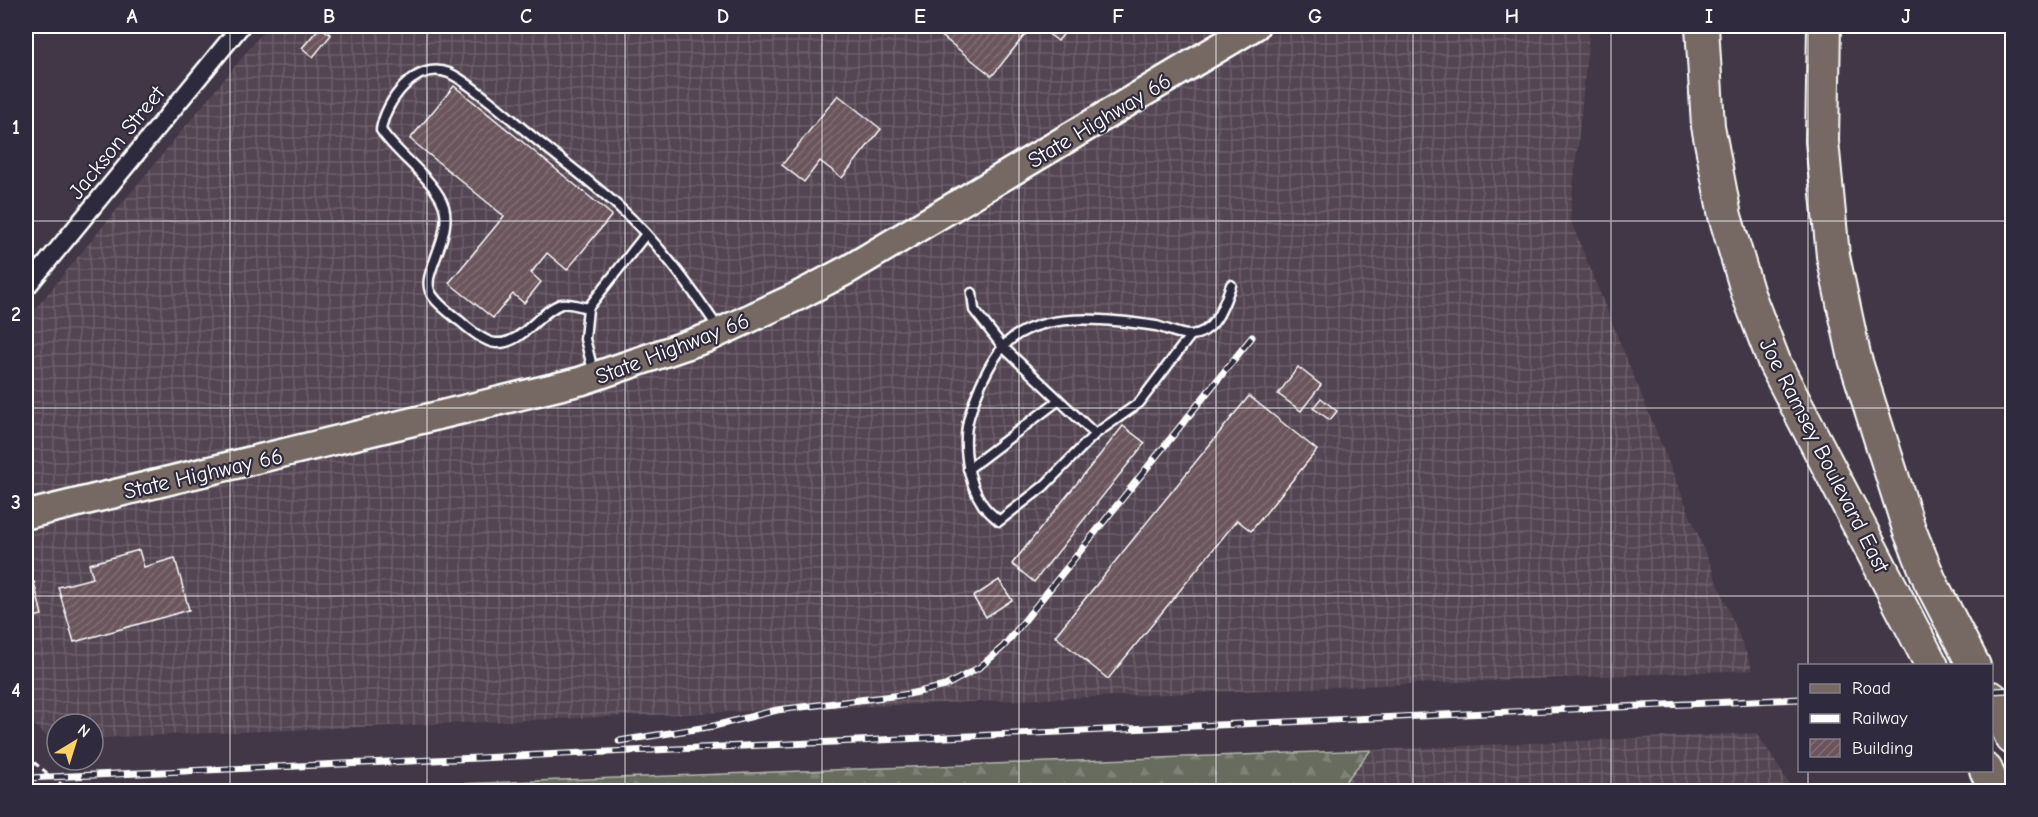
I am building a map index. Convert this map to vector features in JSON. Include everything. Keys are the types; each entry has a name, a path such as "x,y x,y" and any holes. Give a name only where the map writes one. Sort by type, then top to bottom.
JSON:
{"highway":[{"name":"Joe Ramsey Boulevard East","path":"1702,26 1708,126 1725,216 1748,294 1775,364 1931,664"},
{"name":"Joe Ramsey Boulevard East","path":"1824,26 1821,65 1822,141 1833,256 1855,359 1909,529 1930,581 1973,664"},
{"path":"1833,256 1837,26"},
{"path":"1993,700 2013,738"},
{"path":"1986,772 1996,792"}],"main road":[{"name":"State Highway 66","path":"26,514 520,398 595,377 721,332 849,269 1255,26"}],"street":[{"name":"Jackson Street","path":"26,288 241,26"}],"lane":[{"path":"588,308 563,303 549,311 521,334 508,341 495,343 474,333 442,308 432,296 426,281 445,227 444,207 432,187 402,157 381,130 383,115 391,100 420,75 434,71 449,73 488,101 609,199 646,234 690,286 721,332"},
{"path":"595,377 585,339 588,308 646,234"},
{"path":"1190,336 1158,326 1080,318 1028,330 1003,346 975,397 966,429 968,469 983,505 999,521 1044,486 1095,434 1139,403 1190,336 1203,331 1218,318 1231,285"},
{"path":"972,293 974,310 1003,346 1095,434"},
{"path":"968,469 1059,400"}],"path":[{"path":"26,756 71,792"}],"shaded area":[{"path":"268,26 1590,26 1570,219 1753,670 105,738 105,712 45,712 45,735 26,717 26,320"},
{"path":"1757,733 1794,791 1337,792 1371,750"}],"green space":[{"path":"1371,750 1337,792 266,791"}],"building":[{"path":"929,26 1032,26 992,76"},
{"path":"1038,26 1070,26 1058,41"},
{"path":"320,27 331,35 313,57 302,48"},
{"path":"454,86 612,215 567,270 547,253 531,273 541,282 524,303 513,294 493,318 449,283 504,216 410,139"},
{"path":"838,95 881,129 842,178 820,161 804,182 782,165"},
{"path":"1298,367 1321,385 1301,411 1278,394"},
{"path":"1249,396 1317,450 1251,531 1237,520 1108,679 1055,636"},
{"path":"1321,398 1337,411 1330,420 1313,408"},
{"path":"1123,426 1145,443 1034,582 1012,564"},
{"path":"139,550 144,567 175,558 189,610 74,642 58,587 93,578 89,564"},
{"path":"999,580 1012,600 986,617 973,597"},
{"path":"34,582 42,615 26,619 26,584"}],"railway":[{"path":"619,741 714,726 777,710 909,694 945,686 980,667 1004,646 1252,337"},
{"path":"1993,691 2012,690"},
{"path":"26,778 1798,699"}]}
